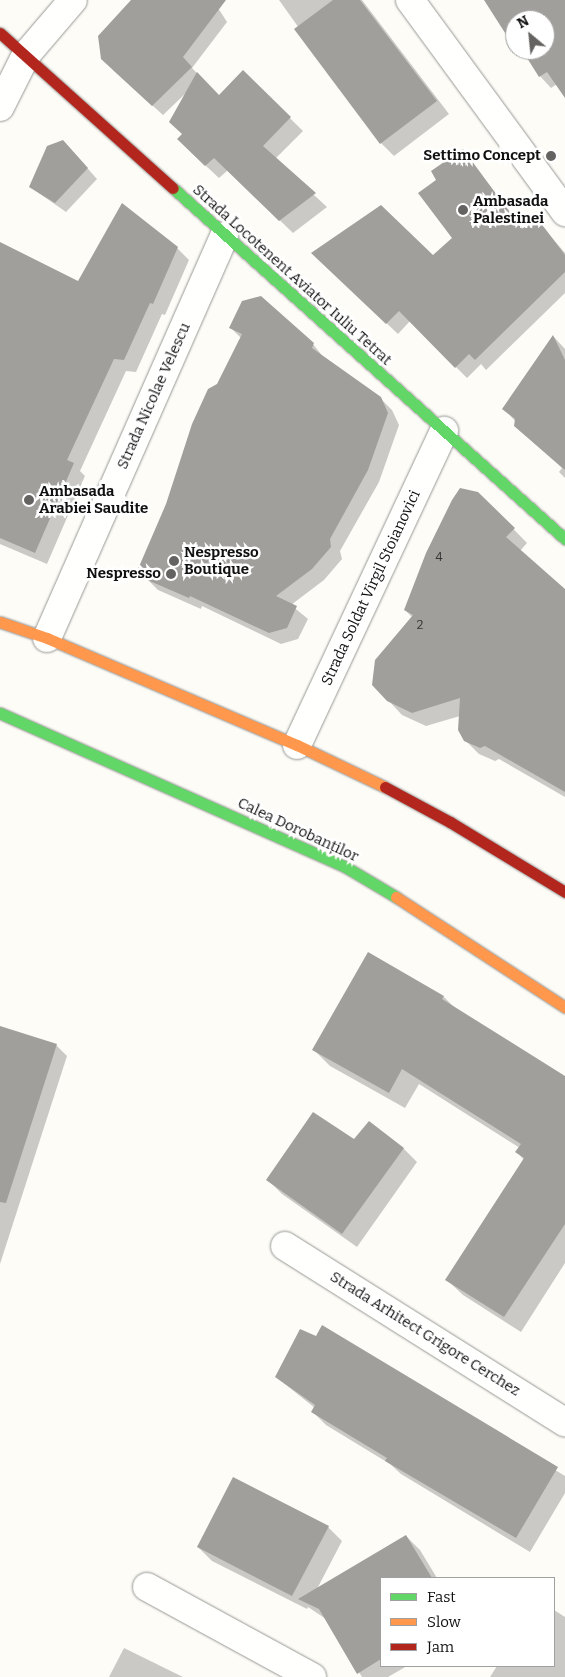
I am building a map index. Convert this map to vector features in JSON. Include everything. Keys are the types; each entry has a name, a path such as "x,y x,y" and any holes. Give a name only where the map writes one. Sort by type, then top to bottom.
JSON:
{"main road":[{"name":"Strada Locotenent Aviator Iuliu Tetrat","path":"0,32 224,236 565,539"},
{"path":"0,622 47,638 296,745 450,822 565,892"},
{"name":"Calea Dorobanților","path":"0,713 344,866 429,917 565,1007"}],"street":[{"path":"0,107 26,55 73,0"},
{"path":"410,0 565,212"},
{"name":"Strada Nicolae Velescu","path":"47,638 224,236"},
{"name":"Strada Soldat Virgil Stoianovici","path":"296,745 444,431"},
{"name":"Strada Arhitect Grigore Cerchez","path":"285,1246 565,1422"},
{"path":"147,1587 312,1677"}],"building":[{"path":"131,0 226,0 183,57 192,67 152,106 101,59 98,36"},
{"path":"333,0 360,0 437,101 380,144 294,29"},
{"path":"484,0 565,0 565,98 547,72 539,77 528,60 555,60 555,10 505,10 505,33"},
{"path":"243,70 291,117 263,146 316,193 279,221 214,158 205,166 177,139 182,134 169,122 197,72 219,95"},
{"path":"63,140 88,168 55,203 29,187 47,146"},
{"path":"463,149 522,229 537,218 565,255 565,272 475,360 469,354 455,368 399,311 386,324 311,253 381,205 433,255 452,238 418,193 436,180 431,171"},
{"path":"122,203 178,247 153,304 150,303 124,360 114,359 67,460 74,463 35,553 0,538 0,242 78,281"},
{"path":"261,296 314,343 312,348 381,397 388,413 368,470 330,539 331,547 312,569 276,596 297,606 287,628 269,633 190,596 189,598 145,579 138,569 166,504 192,424 208,389 217,384 242,334 229,328 242,301"},
{"path":"553,335 565,360 565,470 514,426 515,419 502,409"},
{"path":"460,488 478,492 515,528 506,537 565,589 565,792 485,746 480,748 464,741 458,730 460,698 412,713 387,701 372,685 375,660 413,615 404,610 426,553 452,500"},
{"path":"368,952 444,996 442,999 565,1076 565,1224 504,1317 445,1280 524,1158 515,1152 521,1144 402,1069 389,1093 312,1050"},
{"path":"0,1026 57,1044 6,1203 0,1202"},
{"path":"313,1112 354,1139 369,1121 404,1148 342,1234 266,1180"},
{"path":"322,1325 558,1467 516,1538 385,1461 387,1458 311,1412 315,1405 275,1377 300,1329 316,1336"},
{"path":"233,1477 329,1526 292,1596 197,1547"},
{"path":"406,1535 431,1577 380,1577 380,1660 357,1674 319,1609 298,1599"}],"traffic: fast":[{"path":"173,188 565,539"},
{"path":"0,713 344,866 396,897"}],"traffic: slow":[{"path":"0,622 47,638 297,745 385,787"},
{"path":"396,897 565,1007"}],"traffic: jam":[{"path":"0,33 173,188"},
{"path":"385,787 450,822 565,892"}],"place":[{"name":"Settimo Concept","path":"551,156"},
{"name":"Ambasada Palestinei","path":"463,210"},
{"name":"Ambasada Arabiei Saudite","path":"29,500"},
{"name":"Nespresso Boutique","path":"174,561"},
{"name":"Nespresso","path":"171,574"}]}
